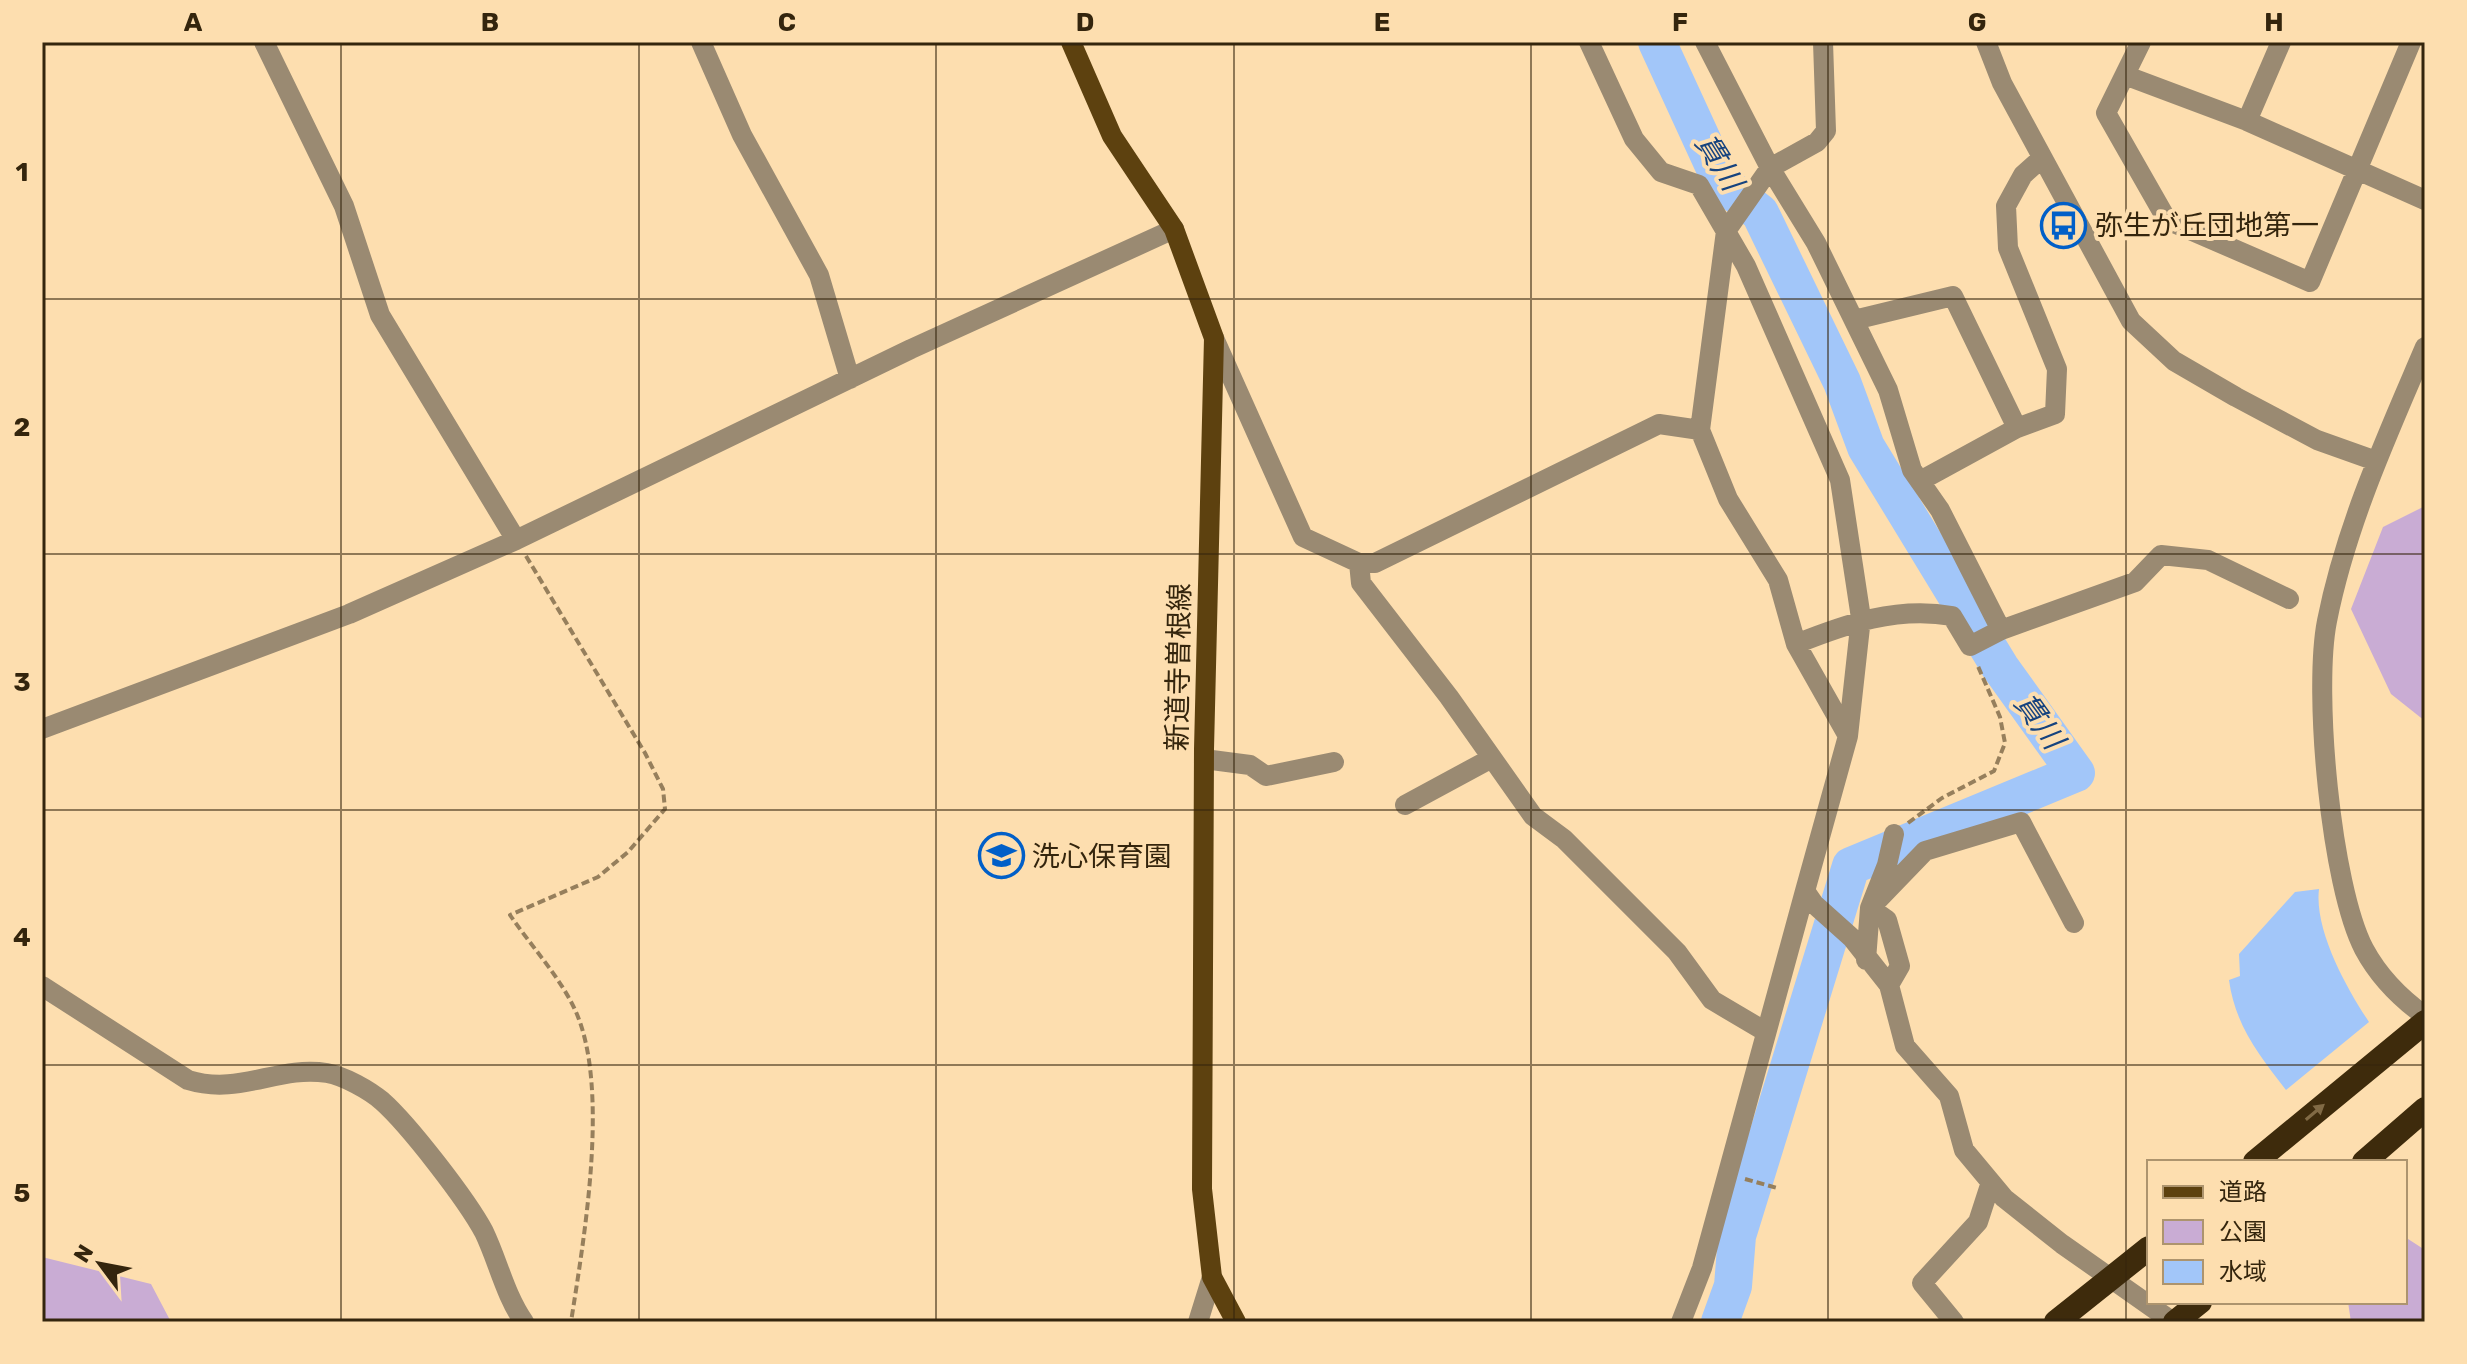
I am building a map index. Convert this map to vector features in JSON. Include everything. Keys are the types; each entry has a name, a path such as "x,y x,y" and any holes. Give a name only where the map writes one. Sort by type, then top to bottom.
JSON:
{"highway":[{"path":"2257,1160 2425,1022"},
{"path":"2366,1160 2425,1109"},
{"path":"2056,1322 2147,1250"},
{"path":"2174,1322 2197,1304"}],"main road":[{"name":"新道寺曽根線","path":"1071,42 1112,136 1174,229 1214,338 1204,759 1202,1189 1212,1277 1236,1322"}],"street":[{"path":"264,42 344,206 380,315 516,540"},
{"path":"701,42 742,135 819,275 850,379"},
{"path":"1589,42 1634,139 1661,172 1699,185 1731,226 1840,480 1864,618 1848,736 1809,897 1766,1032 1702,1268 1681,1322"},
{"path":"1705,42 1766,172 1816,243 1888,390 1912,470 1940,510 1998,632"},
{"path":"1823,42 1826,131 1817,142 1766,172 1731,226 1700,430 1728,499 1778,580 1796,644 1848,736"},
{"path":"1986,42 2002,83 2115,298 2131,321 2174,361 2317,440 2376,461"},
{"path":"2141,42 2127,76 2106,113 2167,220 2310,282 2411,42"},
{"path":"2247,121 2281,42"},
{"path":"2127,76 2247,121 2425,200"},
{"path":"1920,481 2017,428 2055,414 2057,369 2008,248 2006,206 2023,175 2042,158"},
{"path":"42,729 349,614 516,540 850,379 1174,229"},
{"path":"1854,320 1953,296 2017,428"},
{"path":"1214,338 1303,537 1359,563 1375,563 1659,424 1700,430"},
{"path":"2425,347 2376,461 2340,564 2326,625 2323,693 2329,783 2347,910 2378,972 2404,1001 2425,1016"},
{"path":"1796,644 1864,618 1934,612 1952,616 1973,645 1998,632 2135,582 2161,555 2208,560 2289,599"},
{"path":"1359,563 1361,583 1533,816 1564,839 1677,952 1712,1000 1766,1032"},
{"path":"1405,805 1492,758"},
{"path":"1204,759 1250,765 1266,776 1334,762"},
{"path":"1870,908 1925,851 2021,822 2074,923"},
{"path":"1866,960 1870,908 1887,865 1894,834"},
{"path":"1809,897 1852,938 1866,960 1889,985 1905,1046 1949,1096 1964,1150 2004,1198 2062,1244 2147,1303"},
{"path":"1870,908 1887,920 1900,966 1889,985"},
{"path":"42,986 188,1080 211,1087 236,1086 295,1072 329,1073 380,1099 402,1123 483,1231 524,1322"},
{"path":"1954,1322 1922,1283 1978,1222 1991,1182"},
{"path":"1198,1322 1212,1277"},
{"path":"2148,1304 2174,1322"}],"path":[{"path":"516,540 645,753 663,789 665,809 628,852 598,877 510,915 575,1010 588,1049 592,1146 583,1252 571,1322"},
{"path":"1894,834 1942,798 1994,771 2005,743 2000,717 1973,645"},
{"path":"1731,1176 1777,1188"}],"green space":[{"path":"2425,506 2425,721 2391,694 2351,609 2383,527"},
{"path":"2407,1238 2425,1250 2425,1322 2351,1322 2348,1304 2407,1304"},
{"path":"42,1257 151,1284 171,1322 42,1322"}],"water":[{"path":"2319,889 2319,905 2327,940 2342,976 2369,1022 2286,1090 2243,1025 2229,980 2240,976 2239,954 2295,892"}],"waterway":[{"name":"貫川","path":"1657,42 1714,166 1732,191 1760,213 1842,382 1866,447 2000,667 2076,773 1851,866 1737,1236 1733,1286 1720,1322"}],"place":[{"name":"弥生が丘団地第一","path":"2064,225"},
{"name":"洗心保育園","path":"1001,856"}]}
